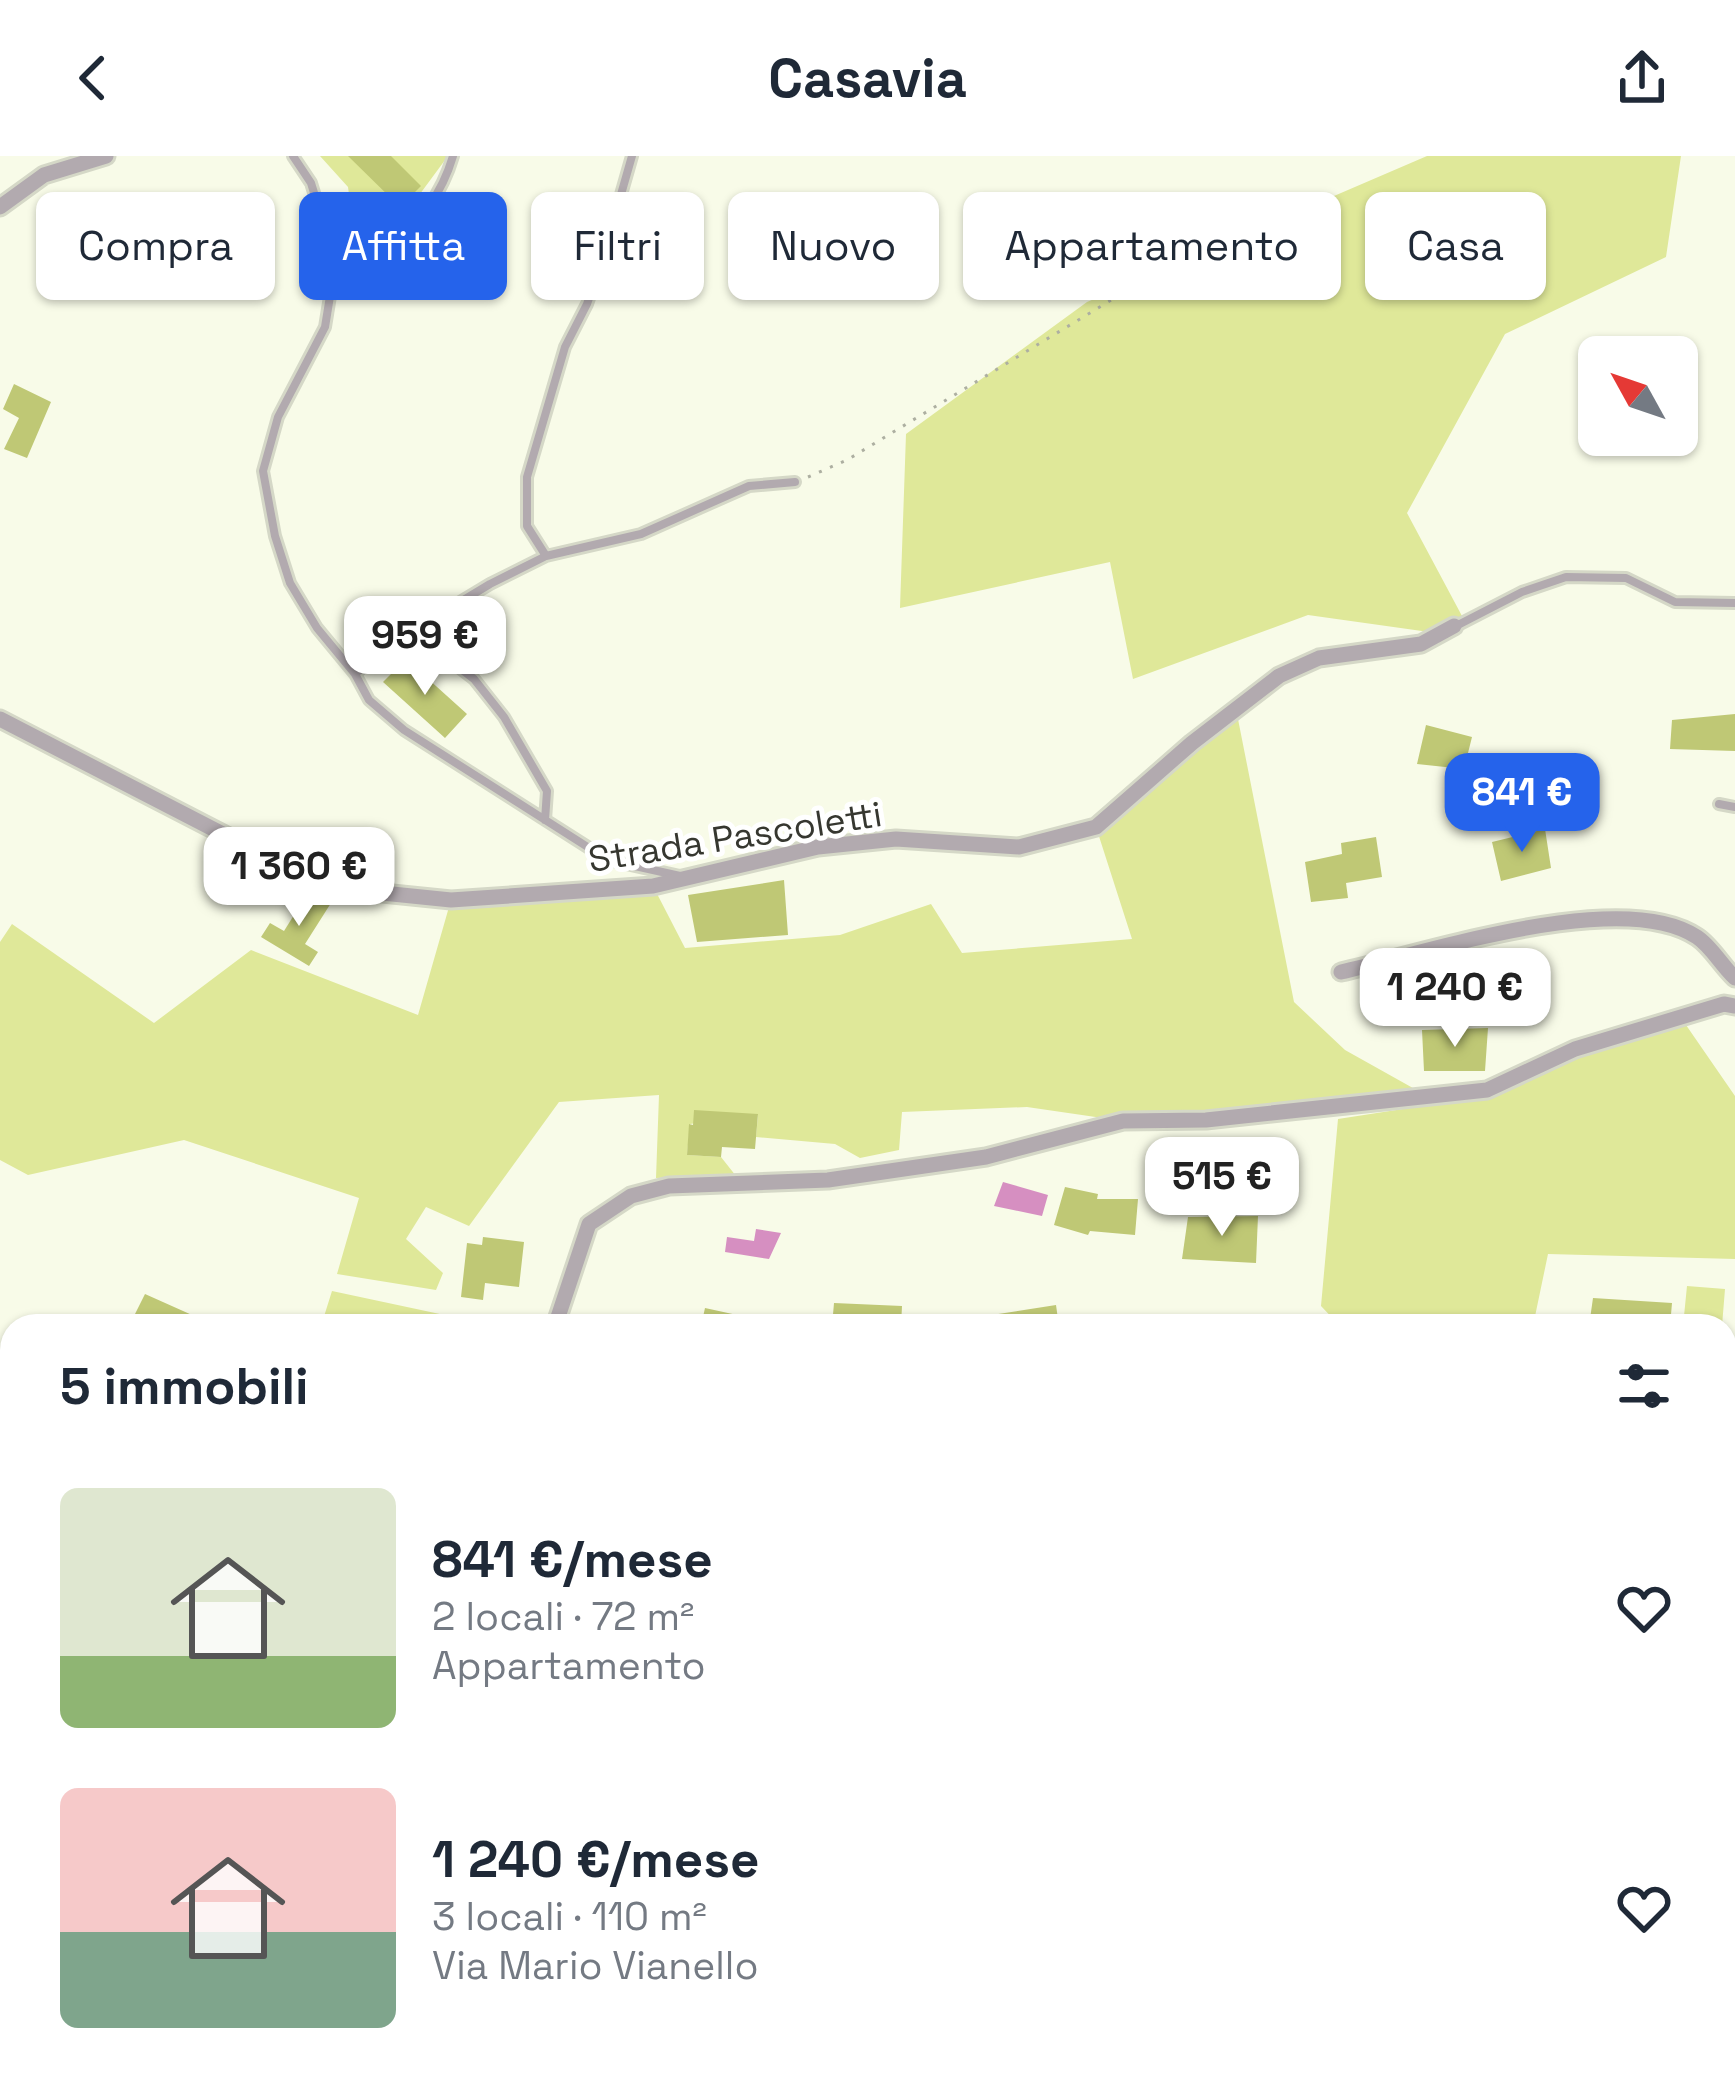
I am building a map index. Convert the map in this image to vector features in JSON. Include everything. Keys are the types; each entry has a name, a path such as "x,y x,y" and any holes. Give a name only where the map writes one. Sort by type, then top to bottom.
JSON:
{"street":[{"path":"0,207 44,175 106,156"},
{"name":"Strada Pascoletti","path":"0,718 308,878 353,890 451,899 653,886 818,848 896,839 1019,847 1096,827 1192,743 1280,676 1319,658 1421,644 1454,626"},
{"path":"1341,972 1558,922 1646,917 1698,937 1735,978"},
{"path":"559,1314 589,1224 631,1196 669,1186 828,1180 986,1157 1123,1121 1206,1120 1486,1090 1575,1049 1724,1004 1735,1006"}],"lane":[{"path":"293,156 311,183 327,235 332,284 325,327 278,417 262,472 290,583 369,700 404,730 608,860 688,878"},
{"path":"436,192 453,156"},
{"path":"546,556 527,526 527,477 565,347 602,261 632,156"},
{"path":"355,674 384,648 546,556 641,534 749,486 795,482"},
{"path":"1454,626 1522,592 1566,577 1626,578 1675,602 1735,603"},
{"path":"412,632 474,679 504,717 547,791 544,820"},
{"path":"1719,804 1735,807"}],"path":[{"path":"795,482 847,460 1111,300"}],"green space":[{"path":"320,156 448,156 421,192 349,192"},
{"path":"1427,156 1681,156 1666,257 1505,334 1407,513 1462,616 1429,632 1308,615 1133,679 1110,562 900,608 906,434 1092,300 1341,300 1341,193"},
{"path":"1236,709 1294,1002 1345,1050 1429,1097 1123,1121 1027,1107 902,1112 899,1150 860,1158 835,1144 756,1137 758,1115 690,1124 687,1155 721,1157 736,1176 656,1178 659,1095 559,1102 469,1226 426,1207 406,1239 443,1273 436,1290 337,1274 359,1198 184,1140 28,1175 0,1160 0,942 12,924 154,1023 251,950 418,1015 451,900 653,886 685,948 840,935 931,904 962,953 1132,939 1096,827"},
{"path":"1686,1025 1735,1096 1735,1259 1548,1254 1536,1314 1329,1314 1321,1306 1338,1119 1487,1096 1577,1056"},
{"path":"1687,1286 1725,1289 1723,1314 1684,1314"},
{"path":"332,1291 440,1314 325,1314"}],"shaded area":[{"path":"1003,1182 1048,1195 1042,1216 994,1206"},
{"path":"756,1229 781,1233 769,1259 725,1252 727,1237 754,1241"}],"building":[{"path":"348,156 391,156 421,186 415,192 385,192"},
{"path":"14,384 51,402 27,458 4,449 19,418 3,409"},
{"path":"406,659 467,714 445,738 383,682"},
{"path":"1735,714 1735,751 1670,749 1672,720"},
{"path":"1426,725 1472,737 1464,769 1417,764"},
{"path":"1545,829 1551,868 1501,881 1492,842"},
{"path":"1376,837 1382,877 1346,883 1348,898 1311,902 1305,862 1342,854 1341,843"},
{"path":"784,880 788,935 697,942 688,895"},
{"path":"309,891 331,903 305,944 318,952 309,966 261,937 270,923 284,931"},
{"path":"1488,1028 1485,1071 1424,1071 1422,1030"},
{"path":"694,1110 758,1114 755,1149 722,1147 721,1157 687,1155"},
{"path":"1065,1187 1098,1194 1097,1199 1138,1199 1135,1235 1090,1231 1088,1235 1054,1225"},
{"path":"1258,1216 1256,1263 1182,1259 1188,1217"},
{"path":"483,1237 524,1242 519,1287 485,1283 483,1300 461,1297 467,1243 482,1245"},
{"path":"145,1294 190,1314 135,1314"},
{"path":"1593,1298 1672,1303 1671,1314 1591,1314"},
{"path":"834,1303 902,1306 902,1314 833,1314"},
{"path":"1056,1305 1057,1314 998,1314"}]}
